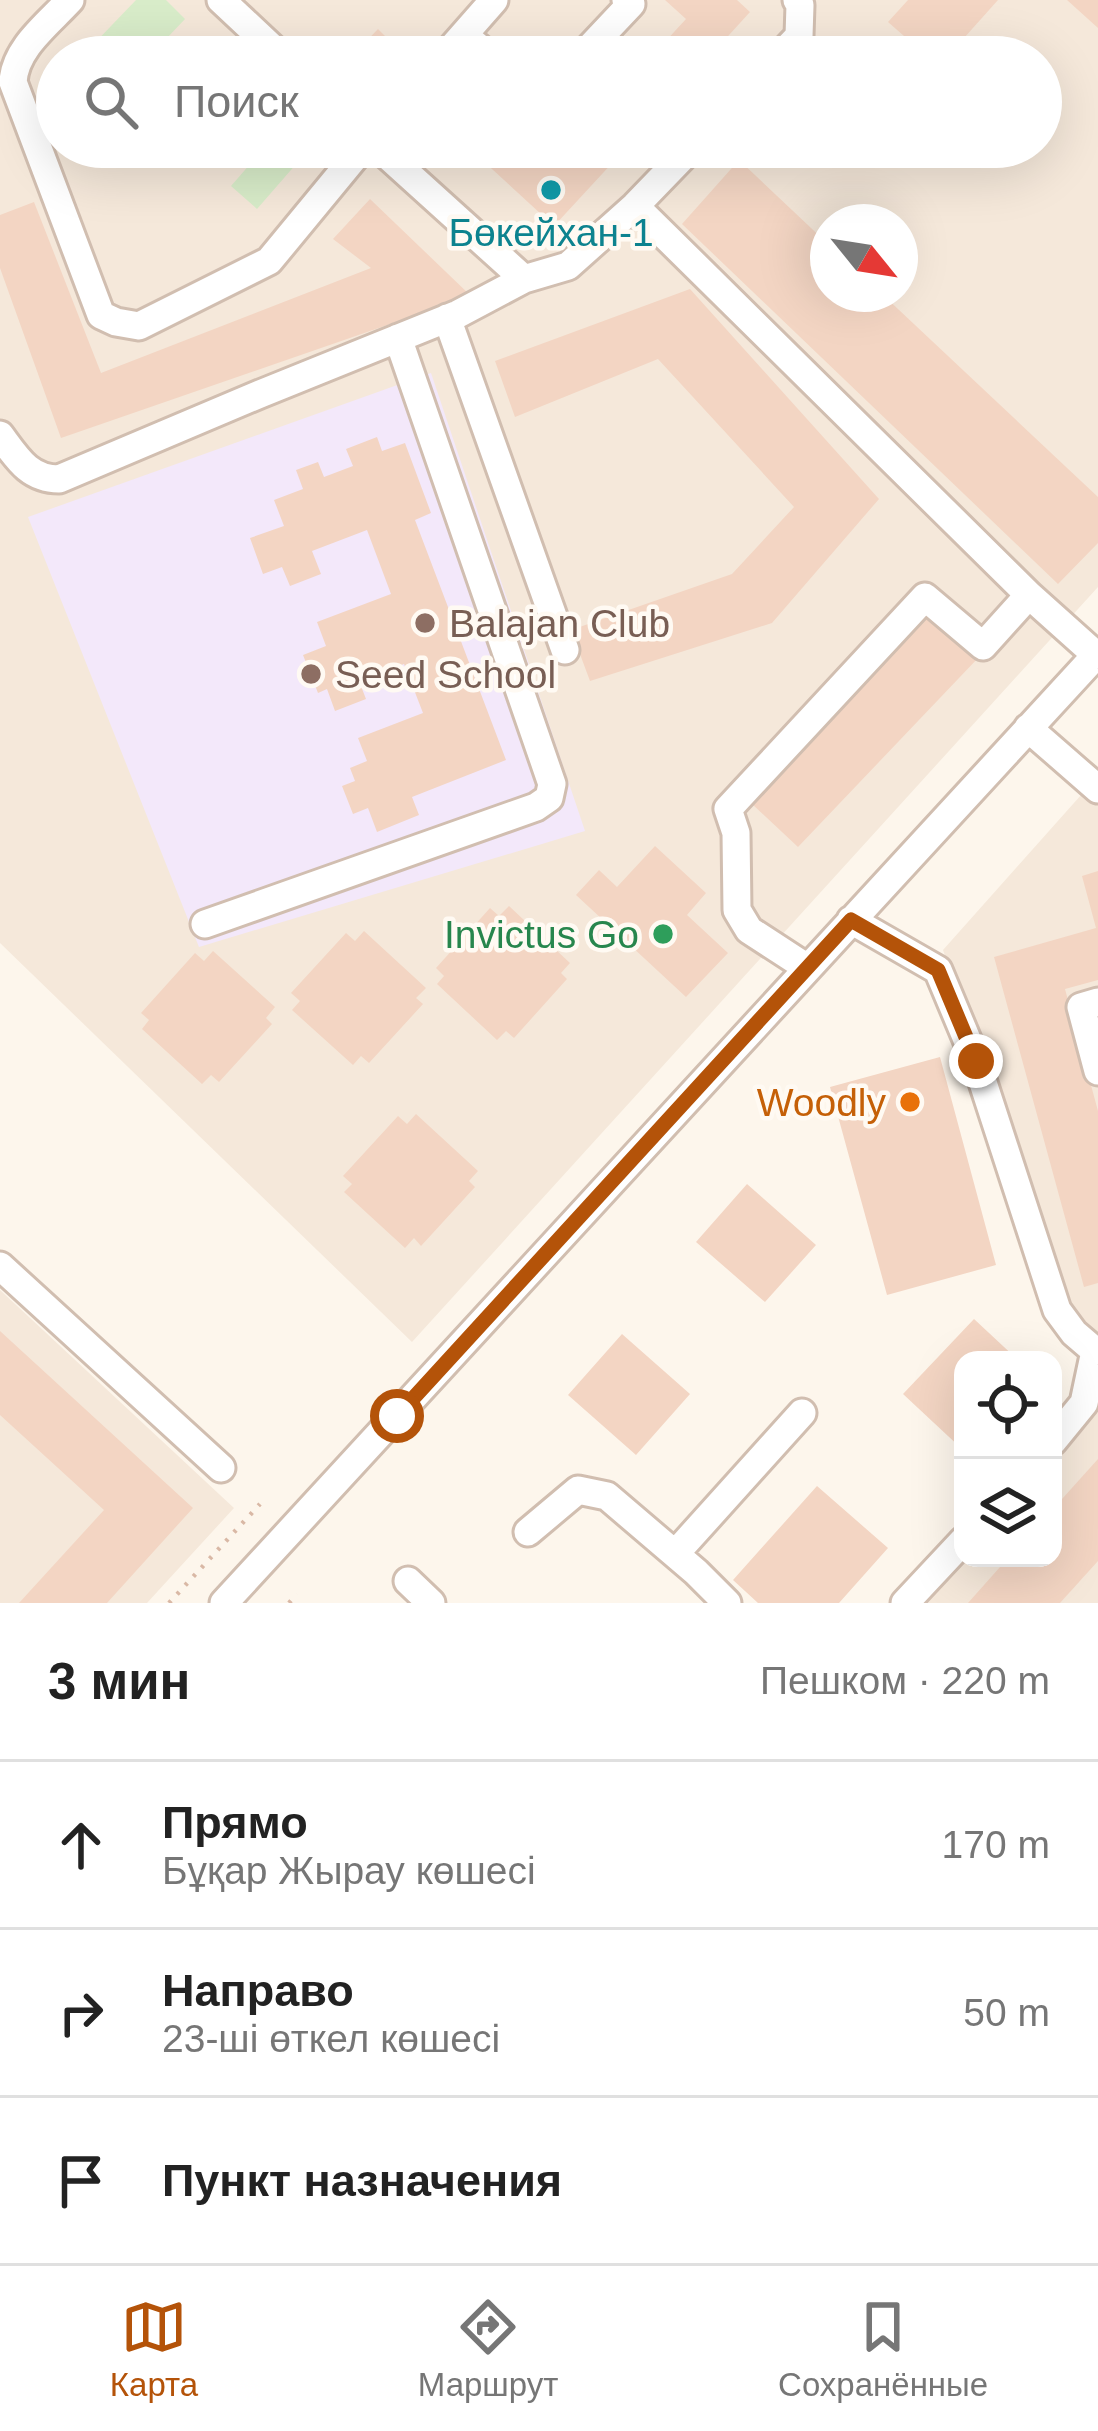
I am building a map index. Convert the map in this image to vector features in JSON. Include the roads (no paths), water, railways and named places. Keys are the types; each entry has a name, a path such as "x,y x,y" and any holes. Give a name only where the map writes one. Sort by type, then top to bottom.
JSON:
{"street":[{"path":"36,36 70,0"},
{"path":"221,0 260,36"},
{"path":"464,35 494,0"},
{"path":"601,36 631,4 626,0"},
{"path":"797,0 799,36"},
{"path":"36,36 14,65 13,82 36,145"},
{"path":"0,134 28,124"},
{"path":"45,168 100,315 139,326 268,261 346,168"},
{"path":"401,168 524,279"},
{"path":"0,435 26,469 45,479 59,479 447,318 524,279 568,266 672,168"},
{"path":"224,1603 1097,654 1029,595 635,206"},
{"path":"447,318 566,650"},
{"path":"206,924 536,807 549,798 552,784 398,338"},
{"path":"806,968 749,930 737,910 736,832 728,809 925,597 983,646 1029,595"},
{"path":"1028,728 1098,789"},
{"path":"851,920 938,970 976,1061 1057,1310 1074,1333 1096,1350 1084,1403 1062,1430"},
{"path":"1098,1002 1081,1007 1098,1071"},
{"path":"0,1266 220,1468"},
{"path":"675,1554 802,1413"},
{"path":"528,1532 578,1490 607,1496 727,1603"},
{"path":"905,1603 954,1551"},
{"path":"408,1581 431,1603"}],"place":[{"name":"Бөкейхан-1","path":"551,190"},
{"name":"Balajan Club","path":"425,623"},
{"name":"Seed School","path":"311,674"},
{"name":"Invictus Go","path":"663,934"},
{"name":"Woodly","path":"910,1102"}]}
